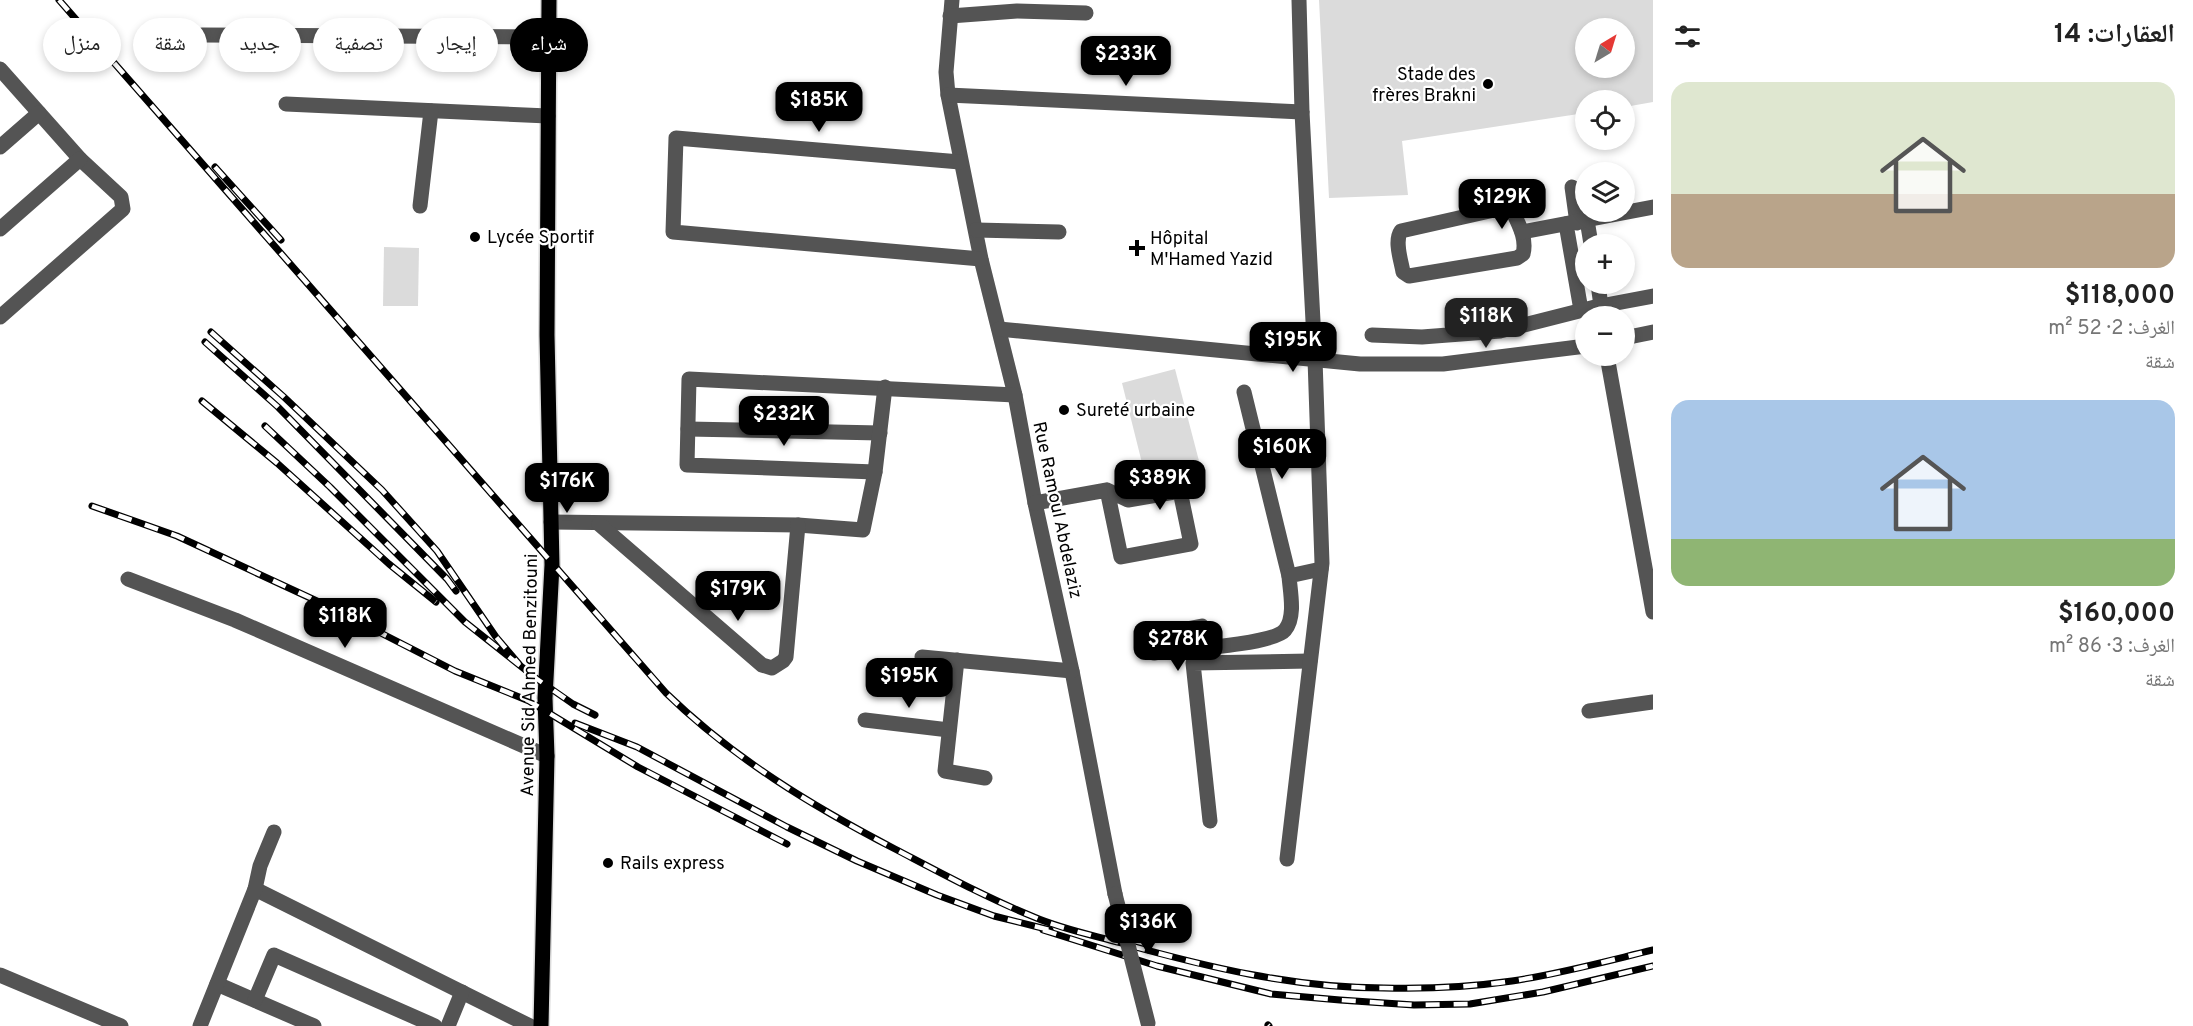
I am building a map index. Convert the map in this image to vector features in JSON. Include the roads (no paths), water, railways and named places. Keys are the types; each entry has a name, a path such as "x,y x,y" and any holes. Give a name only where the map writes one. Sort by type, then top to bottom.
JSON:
{"main road":[{"name":"Avenue Sid Ahmed Benzitouni","path":"549,0 549,18"},
{"name":"Avenue Sid Ahmed Benzitouni","path":"541,1026 547,756 545,698 552,565 547,336 548,72"}],"street":[{"name":"Rue Ramoul Abdelaziz","path":"952,0 946,72 960,162 981,259 1015,395 1035,503 1072,670 1115,894 1148,1025"},
{"path":"1287,859 1321,569 1315,359 1302,112 1299,0"},
{"path":"950,16 1018,5 1086,13"},
{"path":"207,36 510,37"},
{"path":"0,69 80,159 121,197 123,209 0,317"},
{"path":"948,95 1302,112"},
{"path":"286,104 548,116"},
{"path":"420,206 431,111"},
{"path":"0,147 39,113"},
{"path":"960,162 676,138 673,232 981,259"},
{"path":"0,229 80,159"},
{"path":"1572,187 1575,208"},
{"path":"1635,211 1653,207"},
{"path":"1503,208 1513,212 1522,232 1525,247 1523,254 1517,258 1409,276 1403,272 1398,241 1401,231 1503,208"},
{"path":"1522,232 1577,222"},
{"path":"1577,222 1585,234"},
{"path":"1577,222 1593,306"},
{"path":"976,230 1059,232"},
{"path":"1611,306 1653,296"},
{"path":"1372,335 1422,337 1500,331 1575,314"},
{"path":"999,329 1360,364 1443,364 1575,347"},
{"path":"1635,336 1653,332"},
{"path":"1609,366 1648,553 1653,612"},
{"path":"875,472 687,465 689,379 1015,395"},
{"path":"551,522 798,525 863,530 875,472 885,387"},
{"path":"1207,647 1275,638 1285,631 1291,612 1289,576 1244,392"},
{"path":"688,429 880,433"},
{"path":"1035,503 1107,490 1128,500 1180,491 1191,544 1121,557 1107,490"},
{"path":"600,524 762,665 772,668 786,657 798,525"},
{"path":"1289,576 1321,569"},
{"path":"128,579 235,620 547,756"},
{"path":"922,657 1072,670"},
{"path":"957,660 945,771 985,778"},
{"path":"1210,821 1193,663 1310,661"},
{"path":"1589,711 1653,702"},
{"path":"865,720 950,730"},
{"path":"200,1026 255,889 260,866 274,832"},
{"path":"255,889 530,1026"},
{"path":"255,1000 274,955 435,1026"},
{"path":"0,975 121,1026"},
{"path":"217,984 314,1026"},
{"path":"448,1026 462,992"}],"railway":[{"path":"59,0 666,693 718,739 746,760 834,816 999,902 1045,921 1153,952 1218,968 1284,980 1350,987 1448,987 1530,978 1653,950"},
{"path":"215,167 281,240"},
{"path":"211,332 382,490 437,551 496,637 519,664"},
{"path":"205,342 278,407 447,579 456,591"},
{"path":"202,401 277,463 389,564 436,602"},
{"path":"265,426 330,487 465,622 537,679 573,704 595,715"},
{"path":"92,506 177,536 332,608 455,671 529,701 638,767 787,844"},
{"path":"575,723 637,747 787,827 857,861 994,916 1050,930"},
{"path":"1043,930 1157,966 1271,994 1414,1005 1470,1004 1543,992 1653,966"}],"place":[{"name":"Stade des frères Brakni","path":"1488,84"},
{"name":"Lycée Sportif","path":"475,237"},
{"name":"Hôpital M'Hamed Yazid","path":"1137,248"},
{"name":"Sureté urbaine","path":"1064,410"},
{"name":"Rails express","path":"608,863"}]}
